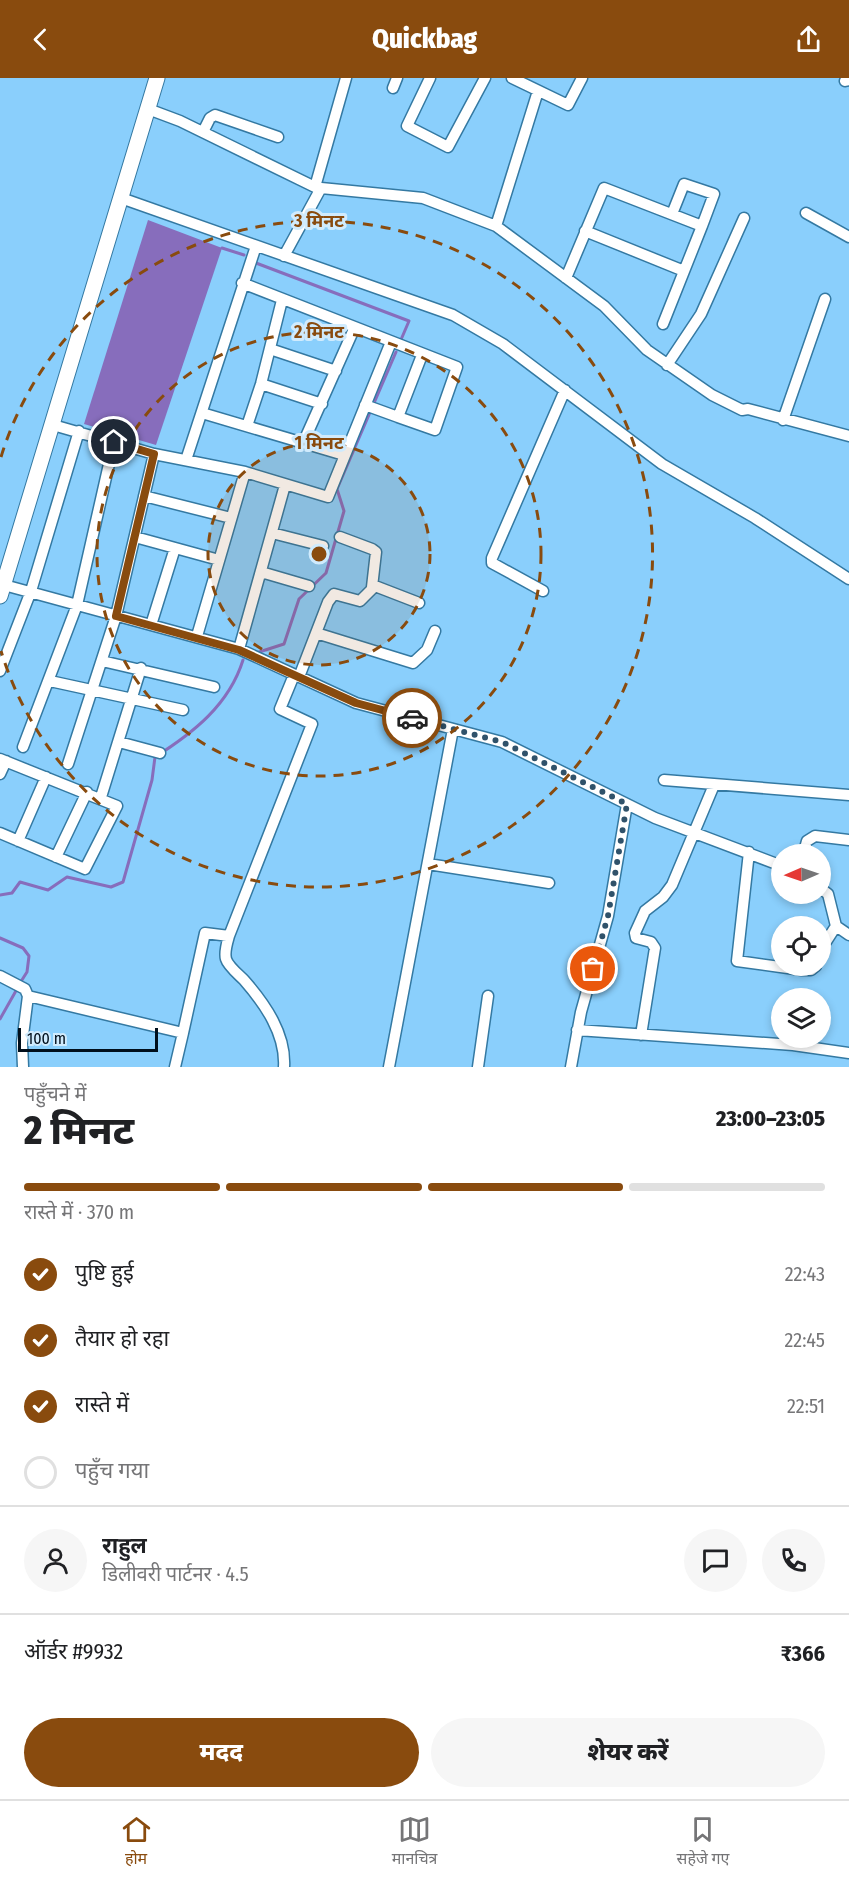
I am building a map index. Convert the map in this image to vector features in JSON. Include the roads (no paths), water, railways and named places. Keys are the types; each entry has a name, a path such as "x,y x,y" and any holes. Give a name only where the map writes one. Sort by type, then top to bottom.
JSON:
{"main road":[{"path":"2,591 157,78"}],"street":[{"path":"284,256 317,188 346,78"},
{"path":"430,78 407,126 448,147 485,78"},
{"path":"512,78 568,105 582,78"},
{"path":"496,225 538,91"},
{"path":"148,109 203,132 317,188 423,198 496,225 603,306 647,350 737,408 849,436"},
{"path":"203,132 210,118 215,115 278,137"},
{"path":"663,324 714,194 684,184 672,214"},
{"path":"566,278 604,188 702,226"},
{"path":"121,198 453,315 503,344 662,464 755,518 849,579"},
{"path":"806,213 849,237"},
{"path":"667,365 700,314 744,218"},
{"path":"585,231 684,271"},
{"path":"186,460 242,283 256,246"},
{"path":"242,283 354,329 457,367 436,428 432,430 370,407"},
{"path":"783,420 825,299"},
{"path":"247,426 261,384 282,300"},
{"path":"304,441 354,329"},
{"path":"53,424 154,454 245,472 328,497 344,455 370,407 391,342"},
{"path":"270,349 336,371"},
{"path":"398,417 422,355"},
{"path":"261,384 322,404"},
{"path":"543,591 492,563 492,558 565,390"},
{"path":"202,413 304,441 344,455"},
{"path":"0,671 31,591 78,431"},
{"path":"23,747 77,605 114,442"},
{"path":"68,764 94,690 116,616 154,454"},
{"path":"197,636 245,472"},
{"path":"239,650 285,485"},
{"path":"144,496 231,518"},
{"path":"272,532 323,546"},
{"path":"135,537 219,560"},
{"path":"284,1067 285,1052 273,1020 248,985 226,961 229,936 312,724 280,709 331,597 338,594 360,601 372,587 376,552 340,537"},
{"path":"151,625 176,548"},
{"path":"261,573 309,586"},
{"path":"372,587 419,603"},
{"path":"2,591 31,591 116,616 197,636 239,650 356,703 502,742 655,818 771,861"},
{"path":"316,633 413,663 427,650 435,631"},
{"path":"102,661 141,668 214,687"},
{"path":"101,797 141,668"},
{"path":"50,681 183,710"},
{"path":"390,1067 453,729"},
{"path":"119,742 160,753"},
{"path":"0,774 3,760 101,797 117,806 87,867 83,869 0,833"},
{"path":"18,841 46,777"},
{"path":"664,780 849,795"},
{"path":"641,1035 655,948 651,942 636,938 635,933 645,911 663,897 672,885 714,785"},
{"path":"56,857 87,792"},
{"path":"571,1067 577,1030 608,916 627,804"},
{"path":"806,844 815,836 849,840"},
{"path":"749,852 737,961 771,966"},
{"path":"428,864 549,883"},
{"path":"830,904 836,926 849,935"},
{"path":"831,934 836,926"},
{"path":"175,1067 205,933 229,936"},
{"path":"0,976 24,990 183,1033"},
{"path":"23,1067 24,990"},
{"path":"478,1067 488,996"},
{"path":"577,1030 793,1045 849,1053"}],"waterway":[{"path":"222,248 244,255"},
{"path":"256,263 409,321 400,342"},
{"path":"256,653 284,644 299,599 326,573 344,511 337,489 396,352"},
{"path":"0,895 12,893 20,882 48,890 67,877 111,887 123,882 152,780 155,757 196,728 219,704 229,691 243,660"},
{"path":"0,938 23,948 29,956 27,972 20,983"},
{"path":"0,1019 17,989"}]}
